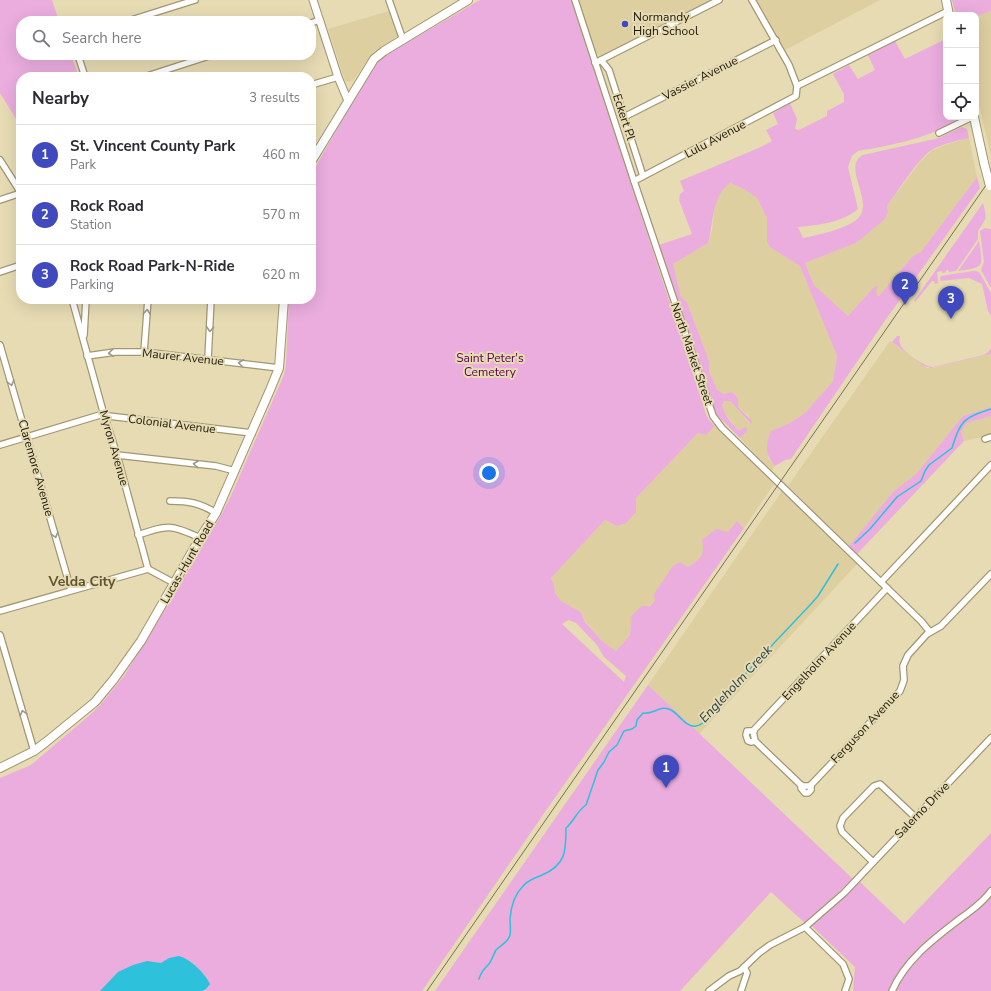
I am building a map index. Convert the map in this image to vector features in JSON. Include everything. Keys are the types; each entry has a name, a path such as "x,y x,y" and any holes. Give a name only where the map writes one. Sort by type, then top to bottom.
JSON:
{"main road":[{"path":"316,154 374,59 384,50 468,0"},
{"path":"946,0 949,12"},
{"path":"974,120 991,192"},
{"name":"Lucas-Hunt Road","path":"0,768 34,751 95,702 114,679 141,641 216,513 280,368 284,304"}],"street":[{"path":"144,16 195,0"},
{"path":"313,0 338,77 348,101"},
{"path":"389,0 403,40"},
{"name":"North Market Street","path":"575,0 598,62 634,181 713,416 722,428 921,621 930,632"},
{"path":"598,62 719,0"},
{"path":"752,0 776,40 789,65 797,86 943,16"},
{"path":"316,21 320,20"},
{"name":"Vassier Avenue","path":"624,117 776,40"},
{"path":"80,60 83,72"},
{"path":"159,72 197,60"},
{"name":"Eckert Pl","path":"598,62 609,70 643,176"},
{"path":"316,84 338,77"},
{"name":"Lulu Avenue","path":"634,181 796,96 797,86"},
{"path":"939,133 967,120"},
{"path":"0,160 16,185"},
{"path":"0,200 16,195"},
{"path":"0,272 16,267"},
{"name":"Myron Avenue","path":"73,304 148,569"},
{"path":"83,340 86,304"},
{"path":"144,352 148,304"},
{"path":"208,359 211,304"},
{"name":"Claremore Avenue","path":"0,345 71,590"},
{"name":"Maurer Avenue","path":"87,356 115,352 144,352 280,368"},
{"name":"Colonial Avenue","path":"0,445 100,415 252,433"},
{"path":"117,455 216,466 235,470"},
{"path":"881,582 991,465"},
{"path":"170,501 188,501 206,507 216,513"},
{"path":"138,535 158,528 171,527 183,529 200,538"},
{"path":"0,611 148,569 174,583"},
{"name":"Ferguson Avenue","path":"806,785 900,691 904,683 903,666 906,658 924,637 941,626 991,574"},
{"name":"Engelholm Avenue","path":"806,785 754,736 887,588"},
{"path":"0,635 34,751"},
{"name":"Salerno Drive","path":"709,991 744,967 770,945 805,927 854,883 991,738"},
{"path":"873,862 842,832 840,826 843,818 874,786 880,784 916,818"},
{"path":"892,991 906,968 921,950 978,905 991,891"},
{"path":"805,927 843,964 849,979 844,991"},
{"path":"741,991 747,973 744,967"}],"shaded area":[{"name":"Normandy High School","path":"578,0 712,0 602,56 597,54 594,49"},
{"path":"756,0 880,0 785,50"},
{"path":"389,11 398,35 397,37 373,52 353,81 345,81 328,29"},
{"path":"991,11 991,155 979,106 979,15"},
{"path":"969,138 977,177 921,252 913,256 879,296 877,296 875,286 848,316 814,285 805,263 856,243 888,212 887,206 920,162 931,151"},
{"path":"730,183 744,189 757,198 767,218 767,242 771,248 800,266 837,356 833,381 805,413 788,424 771,431 768,458 775,466 772,471 740,438 747,431 742,428 738,430 724,412 722,406 724,401 730,401 750,424 749,416 738,407 738,398 717,391 709,371 709,361 687,302 681,297 673,264 708,243 712,230 715,203 723,188"},
{"path":"890,341 927,368 933,368 991,354 991,407 963,416 916,474 893,492 849,546 788,486"},
{"path":"991,416 991,435 964,441 961,432 967,423"},
{"path":"715,426 774,484 744,528 737,521 728,532 704,550 701,557 688,567 630,625 630,635 616,651 603,642 585,621 581,612 561,601 555,593 551,578 605,520 617,526 636,512 636,498 698,433 706,435"},
{"path":"782,491 858,563 699,734 648,685"}],"green space":[{"path":"0,0 52,0 57,16 16,16 16,60 73,60 77,72 16,72 16,119 0,93"},
{"name":"Saint Peter's Cemetery","path":"480,0 571,0 706,414 715,426 706,435 698,433 636,498 636,512 626,523 617,526 605,520 551,578 555,593 561,601 581,612 585,622 603,642 616,651 630,635 631,616 642,606 650,606 655,600 654,594 673,566 680,562 688,567 699,559 703,550 702,540 716,529 728,532 737,521 744,528 547,809 422,991 0,991 0,778 31,765 101,704 124,676 220,517 230,498 284,375 286,365 289,304 316,304 316,166 358,92 379,60","holes":["568,620 576,623 597,645 604,657 626,676 624,682 562,624"]},
{"path":"952,0 991,0 991,11 979,15 979,12 955,12"},
{"path":"943,40 943,120 958,120 948,126 923,136 858,151 852,156 848,167 858,209 837,220 822,224 798,227 803,238 825,233 850,224 860,216 863,209 863,200 855,167 857,160 863,155 939,138 962,127 967,129 969,138 939,146 930,151 913,169 887,206 888,212 884,220 856,243 805,263 814,285 848,316 875,286 878,286 876,290 877,296 879,296 913,256 921,252 977,177 980,188 884,322 791,459 785,460 775,466 769,458 767,450 771,431 788,424 805,413 833,381 837,356 800,266 771,248 767,242 767,218 757,198 744,189 730,183 719,195 716,203 708,243 673,264 681,297 687,302 709,361 709,371 717,390 724,394 732,392 738,398 738,407 752,421 751,424 730,401 724,401 722,406 723,410 738,430 746,427 747,431 740,438 718,416 713,407 659,245 692,234 679,200 680,194 684,191 680,181 772,141 766,130 778,124 773,113 790,103 797,119 795,129 799,130 827,116 827,111 844,102 844,94 833,74 849,65 858,79 875,70 868,55 895,41 905,59"},
{"path":"983,203 985,218 978,231 978,239 956,271 949,272 946,270 946,272 943,273 942,271 937,272 938,283 935,284 934,281 932,281 915,302 914,301"},
{"path":"985,228 991,229 991,288 981,270 984,262 980,231"},
{"path":"979,241 981,257 980,265 978,267 958,271"},
{"path":"973,271 979,272 991,293 991,315 988,311 982,284 969,278 941,281 940,278 941,276"},
{"path":"897,336 900,336 899,341 903,349 920,362 933,367 984,355 991,349 991,354 931,368 924,366 892,342"},
{"path":"991,407 991,416 967,423 961,432 964,441 857,554 849,546 893,492 916,474 963,416"},
{"path":"648,685 853,879 805,923 771,892 680,991 435,991"},
{"path":"991,833 991,991 853,991 855,967 811,925 859,881 904,924"}],"water":[{"path":"179,956 192,963 205,975 210,984 206,989 202,991 100,991 118,972 133,965 147,961 161,963 169,958"}],"waterway":[{"name":"Engleholm Creek","path":"855,543 870,529 897,497 921,481 929,465 952,448 958,431 964,421 974,415 991,409"},
{"name":"Engleholm Creek","path":"479,979 496,950 509,938 511,910 517,893 527,882 550,871 560,862 565,850 566,828 580,810 586,805 598,770 609,752 617,745 624,731 632,729 636,726 637,720 643,713 650,713 664,708 671,710 692,726 700,725 708,719 736,684 818,596 838,564"}],"tram line":[{"path":"427,991 991,178"}],"place":[{"name":"Normandy High School","path":"625,24"},
{"name":"Rock Road","path":"905,305"},
{"name":"Rock Road Park-N-Ride","path":"951,319"},
{"name":"St. Vincent County Park","path":"666,788"}],"district":[{"name":"Velda City","path":"82,581"}]}
